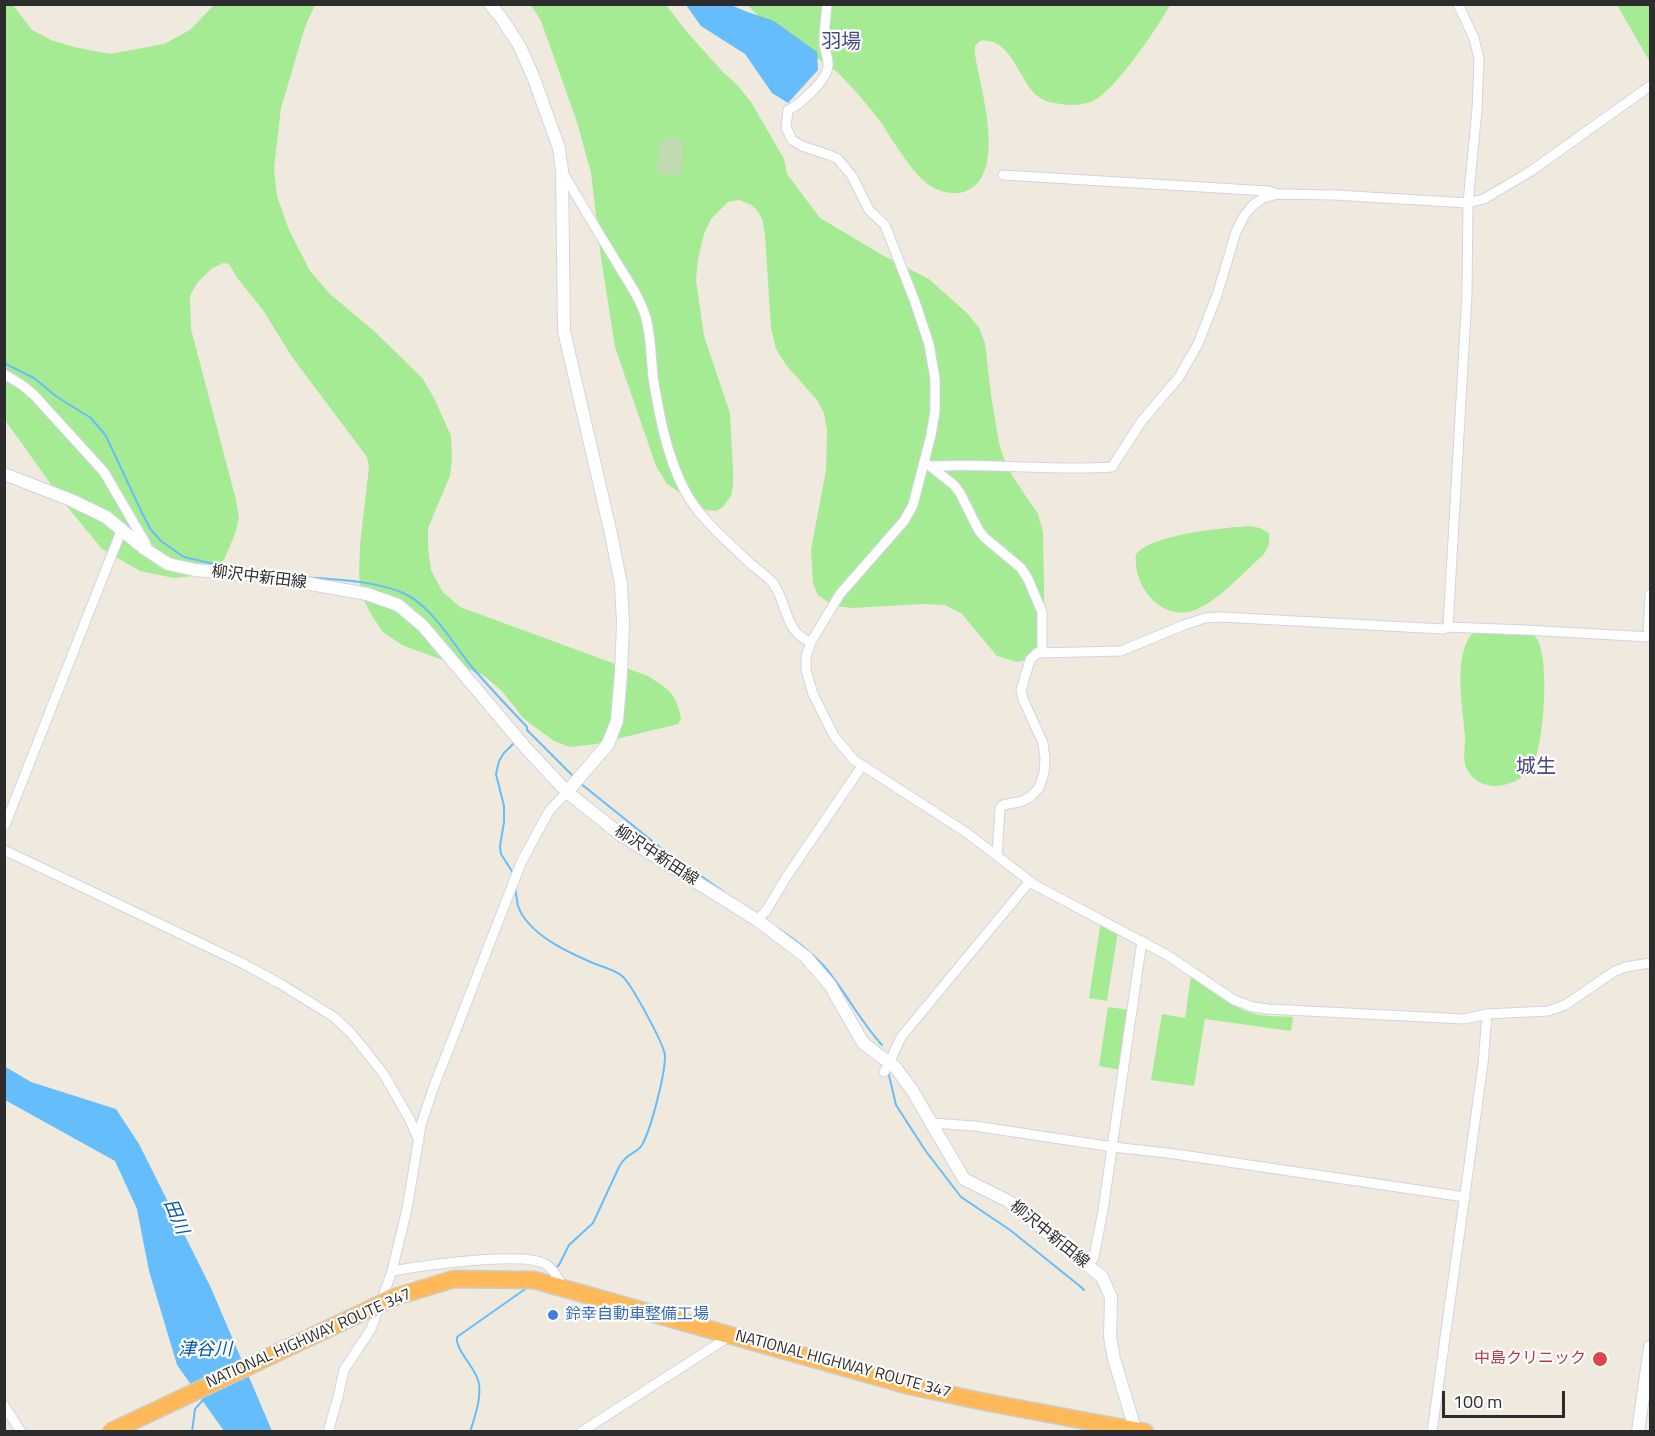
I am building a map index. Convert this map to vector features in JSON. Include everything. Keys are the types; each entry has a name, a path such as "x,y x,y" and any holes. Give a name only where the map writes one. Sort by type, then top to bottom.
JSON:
{"highway":[{"name":"NATIONAL HIGHWAY ROUTE 347","path":"110,1431 395,1297 454,1279 560,1281 732,1335 910,1386 1104,1428 1139,1431"}],"main road":[{"path":"490,4 519,45 533,76 559,148 562,171 564,331 621,584 623,623 617,721 608,744 570,788"},
{"name":"柳沢中新田線","path":"4,474 71,500 106,517 145,549 168,564 195,570 266,576 367,594 398,604 423,626 525,747 621,835 757,920 806,957 830,985 864,1043 912,1090 964,1179 1008,1201 1102,1277 1111,1297 1110,1337 1114,1359 1139,1431"},
{"path":"1638,1431 1650,1347"}],"street":[{"path":"827,4 824,43 829,63 827,73 797,106 788,110 786,127 792,140 802,147 829,155 842,164 852,176 869,210 885,225 913,295 929,344 936,395 935,411 916,496 904,521 840,594 811,642 806,656 806,670 813,694 834,736 854,760 945,818 1030,881 1142,941 1234,1000 1253,1007 1268,1010 1464,1019 1487,1014 1548,1011 1565,1005 1615,971 1650,963"},
{"path":"1448,627 1467,295 1468,203 1477,109 1479,59 1474,38 1458,4"},
{"path":"1003,175 1268,191 1278,194 1468,203 1491,195 1531,171 1650,86"},
{"path":"562,171 633,290 645,316 662,423 669,451 682,486 693,506 705,520 773,583 789,622 798,635 811,642"},
{"path":"924,464 1082,469 1112,467 1141,422 1179,377 1198,344 1217,295 1236,232 1244,216 1263,198 1278,194"},
{"path":"4,374 34,395 105,472 146,544 145,549"},
{"path":"924,464 934,468 954,485 984,537 1021,568 1042,612 1042,652"},
{"path":"5,825 122,529"},
{"path":"997,856 1000,808 1030,797 1039,788 1044,773 1043,742 1021,690 1030,660 1037,653 1121,651 1184,625 1205,618 1221,617 1649,637 1650,594"},
{"path":"757,920 766,911 787,876 862,766"},
{"path":"328,1431 344,1370 371,1329 392,1270 407,1209 421,1125 433,1089 520,863 549,811 570,788"},
{"path":"4,850 240,962 334,1017 351,1033 383,1073 410,1120 419,1141"},
{"path":"887,1068 902,1036 1030,881"},
{"path":"1088,1267 1094,1257 1113,1147 1142,941"},
{"path":"1432,1431 1483,1064 1487,1014"},
{"path":"931,1123 975,1126 1465,1197"},
{"path":"392,1270 450,1262 536,1261 546,1264 560,1281"},
{"path":"581,1431 732,1335"},
{"path":"4,1405 21,1431"}],"green space":[{"path":"4,5 13,5 32,30 51,40 110,54 164,44 190,30 214,5 315,5 305,27 281,108 274,168 277,196 289,230 310,271 329,293 374,331 423,379 451,436 450,476 428,528 431,570 442,591 460,607 648,676 674,697 681,719 678,724 596,744 570,747 554,741 524,719 502,691 483,675 402,645 383,632 361,594 359,574 369,467 367,457 292,357 263,310 229,264 223,263 211,269 197,283 190,296 191,329 239,518 224,560 203,575 174,578 140,571 102,549 65,504 5,420"},
{"path":"531,5 666,5 686,31 751,102 784,159 787,174 820,218 884,256 929,279 968,314 979,328 985,343 991,395 1003,456 1013,477 1038,514 1043,532 1045,645 1030,659 1017,662 997,656 962,614 945,605 853,608 834,606 818,595 813,583 811,550 826,470 827,430 824,413 817,400 786,365 776,349 771,328 762,219 750,204 739,200 728,202 711,219 704,234 696,280 704,336 730,413 733,470 731,496 723,507 716,511 706,510 667,484 656,466 615,347 591,173 577,122 541,21"},
{"path":"747,5 1170,5 1156,28 1113,85 1093,101 1081,104 1054,103 1039,97 1030,88 1006,51 990,41 980,41 975,46 975,54 986,108 989,150 985,168 978,183 964,192 955,193 937,189 923,180 873,112 840,74 781,35"},
{"path":"1617,5 1650,5 1650,62"},
{"path":"660,138 683,139 682,175 657,174"},
{"path":"1249,526 1269,533 1269,545 1264,554 1228,588 1207,604 1188,612 1169,610 1153,600 1141,584 1136,555 1147,546 1174,536"},
{"path":"1499,624 1525,631 1537,639 1543,664 1544,702 1540,739 1533,765 1517,780 1506,785 1495,786 1476,780 1466,767 1460,679 1464,650 1469,638 1479,627"},
{"path":"1101,921 1118,931 1107,1001 1089,998"},
{"path":"1191,976 1238,1008 1265,1016 1293,1017 1291,1031 1205,1019 1194,1086 1151,1080 1162,1014 1185,1018"},
{"path":"1108,1007 1130,1010 1121,1070 1099,1066"}],"water":[{"path":"686,5 731,5 774,21 817,52 818,70 788,103 772,93 745,54 701,26"},
{"name":"津谷川","path":"4,1066 31,1082 116,1109 139,1144 211,1288 272,1431 224,1431 177,1365 149,1271 137,1209 115,1161 5,1100"}],"waterway":[{"path":"4,363 34,378 57,397 91,418 106,436 143,515 151,530 161,541 184,557 223,566"},
{"path":"303,577 379,585 403,593 423,606 471,666 527,727 527,730 574,777"},
{"path":"513,873 501,854 504,806 496,774 499,761 516,741"},
{"path":"580,783 661,848 724,892"},
{"path":"515,888 518,906 523,916 539,933 572,953 622,976 647,1015 660,1040 665,1056 657,1102 642,1145 622,1162 593,1223 569,1245 559,1265 555,1268"},
{"path":"776,927 801,944 823,965 882,1045"},
{"path":"888,1071 896,1105 925,1150 961,1197 1010,1230 1084,1290"},
{"path":"470,1432 476,1414 479,1384 459,1348 457,1337 528,1287"},
{"path":"192,1432 195,1409 204,1399"}],"place":[{"name":"鈴幸自動車整備工場","path":"553,1315"},
{"name":"中島クリニック","path":"1600,1359"}],"district":[{"name":"羽場","path":"841,43"},
{"name":"城生","path":"1536,768"}],"water label":[{"name":"田川","path":"175,1217"}]}
